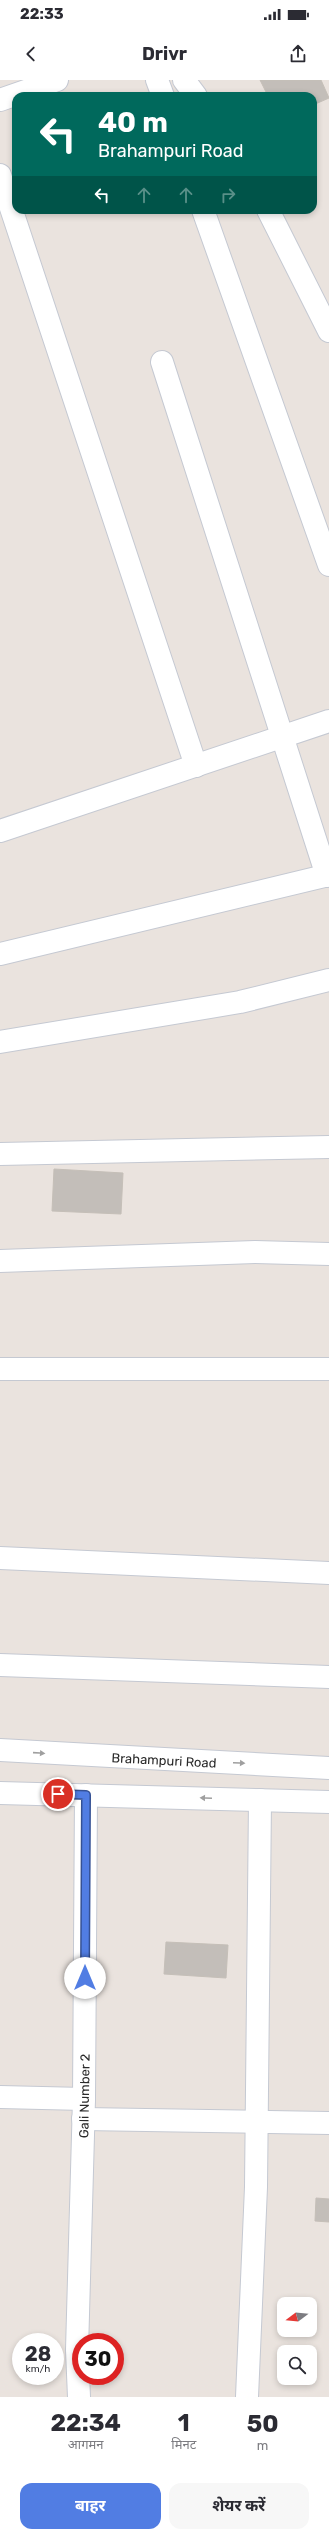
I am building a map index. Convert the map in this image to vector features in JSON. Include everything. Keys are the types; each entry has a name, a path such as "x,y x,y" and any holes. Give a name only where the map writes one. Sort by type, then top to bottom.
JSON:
{"street":[{"path":"157,80 162,92"},
{"path":"184,80 193,92"},
{"path":"21,92 47,82"},
{"path":"0,100 12,95"},
{"path":"0,175 12,211"},
{"path":"13,214 196,766"},
{"path":"204,214 329,565"},
{"path":"270,214 329,331"},
{"path":"0,954 328,876 162,362"},
{"path":"0,831 329,721"},
{"path":"0,1042 240,1002 329,980"},
{"path":"0,1154 329,1147"},
{"path":"0,1261 255,1252 329,1254"},
{"path":"0,1369 329,1368"},
{"path":"0,1558 329,1573"},
{"path":"0,1665 329,1677"},
{"name":"Brahampuri Road","path":"0,1750 320,1768"},
{"path":"307,1801 320,1768"},
{"path":"0,1793 329,1802"},
{"name":"Gali Number 2","path":"79,2397 77,2350 84,2109 86,1795"},
{"path":"247,2397 256,2121 260,1800"},
{"path":"0,2097 84,2109 256,2121 329,2123"}],"building":[{"path":"260,80 321,80 329,98 317,103 317,92 266,92"},
{"path":"54,1169 123,1173 121,1214 52,1211"},
{"path":"166,1942 228,1945 226,1978 164,1974"},
{"path":"316,2198 329,2199 329,2222 315,2221"}],"route":[{"path":"58,1794 86,1795 85,1978"}]}
